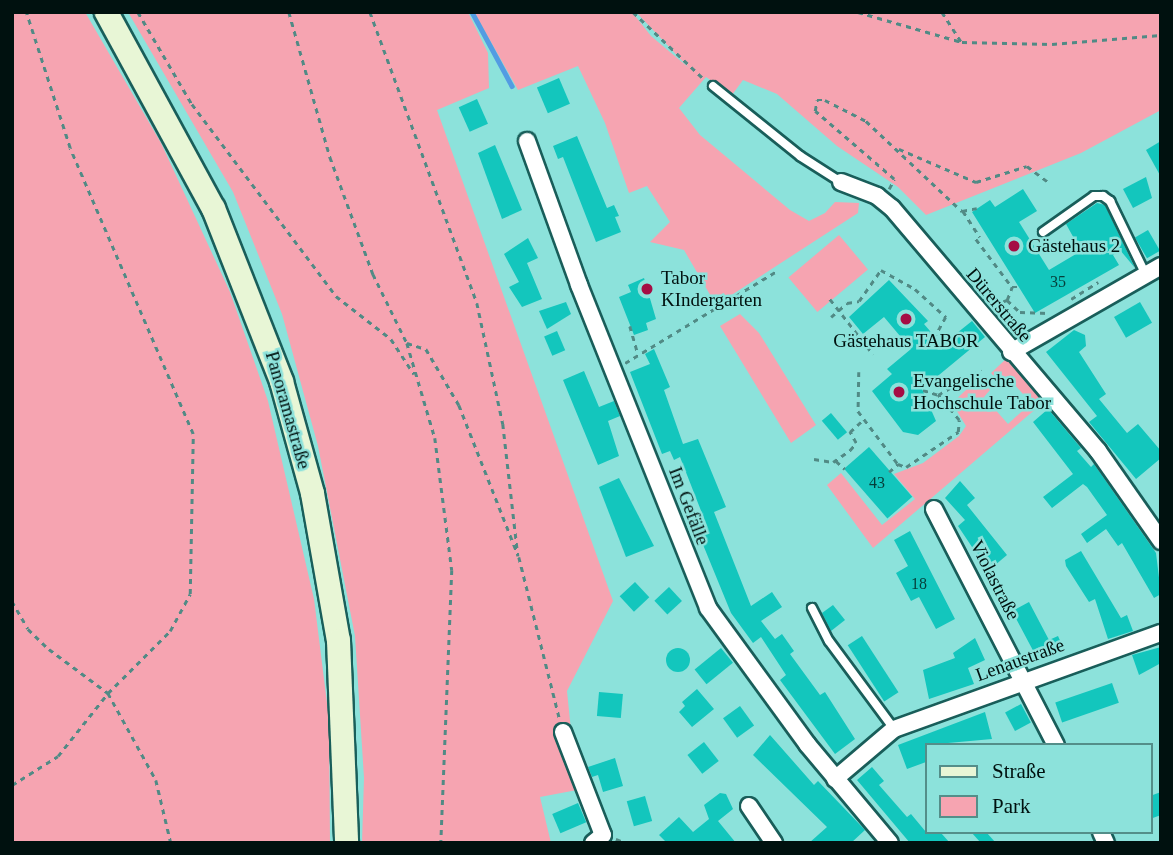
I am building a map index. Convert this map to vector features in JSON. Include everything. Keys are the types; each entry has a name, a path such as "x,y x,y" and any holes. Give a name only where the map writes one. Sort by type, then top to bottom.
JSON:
{"main road":[{"name":"Panoramastraße","path":"106,12 213,208 281,381 312,492 338,640 346,843"}],"street":[{"name":"Im Gefälle","path":"527,141 613,370 708,608 835,779 888,842"},
{"name":"Dürerstraße","path":"841,181 877,196 892,208 1153,516 1161,541"},
{"path":"1012,352 1154,271"},
{"name":"Violastraße","path":"934,509 1055,743"},
{"name":"Lenaustraße","path":"835,779 894,729 1023,680 1161,633"},
{"path":"563,732 603,835 593,843"},
{"path":"749,806 774,843"}],"lane":[{"path":"713,86 791,149 841,181"},
{"path":"1043,232 1094,196 1103,196 1110,201 1154,271"},
{"path":"812,608 830,641 894,729"}],"path":[{"path":"12,785 58,756 108,693 170,631 190,594 193,434 71,148 26,12"},
{"path":"138,12 192,104 336,296 390,339 417,378"},
{"path":"289,12 330,157 373,275 407,343 435,438 452,570 441,843"},
{"path":"370,12 477,303 503,424 518,556"},
{"path":"633,12 713,86"},
{"path":"858,12 962,42 1052,44 1161,35"},
{"path":"942,12 962,42"},
{"path":"890,189 894,179 815,111 815,102 825,100 866,121 899,149 962,211 980,237"},
{"path":"899,149 976,182 1027,166 1048,182"},
{"path":"962,211 977,208"},
{"path":"976,239 1012,287"},
{"path":"831,317 838,309 869,294 881,270 915,289 946,317 933,340"},
{"path":"613,370 777,271"},
{"path":"1063,305 1098,282"},
{"path":"1012,287 1020,287"},
{"path":"987,308 1007,300 1012,287"},
{"path":"830,299 873,354"},
{"path":"1007,300 1020,312 1051,313"},
{"path":"630,326 638,355"},
{"path":"407,343 426,349 458,405 518,556 563,732"},
{"path":"937,394 981,370"},
{"path":"859,372 858,411 898,464"},
{"path":"889,472 898,464 916,464 958,432 959,420 937,394 923,390"},
{"path":"814,459 836,460 854,446 856,438 850,432 864,419"},
{"path":"836,460 845,469"},
{"path":"12,601 29,629 48,649 108,693 156,780 171,843"}],"green space":[{"path":"12,12 85,12 161,143 230,292 268,401 314,599 329,719 330,843 12,843"},
{"path":"128,12 468,12 488,53 489,88 437,110 613,601 567,691 577,790 540,797 551,843 362,843 364,778 355,636 318,446 282,314 233,192"},
{"path":"474,12 632,12 651,36 689,68 636,12 1161,12 1161,110 1081,153 926,215 898,187 837,146 777,94 743,80 732,95 706,77 679,108 700,135 790,210 809,221 825,213 835,202 859,203 858,213 716,305 684,250 650,242 670,222 647,186 629,193 605,123 578,66 518,90"},
{"path":"839,235 868,269 817,312 788,277"},
{"path":"740,314 759,333 816,425 791,443 720,326"},
{"path":"1006,359 1045,401 873,548 827,485 841,473 882,525 915,499 894,474 923,463 959,436 966,426 952,403 979,378 990,390 984,397 1008,424 1031,403 1007,376 999,382 991,373"}],"building":[{"path":"559,78 570,104 548,113 537,87"},
{"path":"477,99 488,124 470,132 459,107"},
{"path":"577,136 607,208 614,205 619,216 615,217 621,232 596,242 563,157 558,159 553,146"},
{"path":"1161,141 1161,177 1146,150"},
{"path":"495,145 522,210 502,219 478,153"},
{"path":"1146,177 1152,198 1133,208 1123,189"},
{"path":"1023,189 1037,211 1019,222 1049,270 1081,251 1066,224 1097,203 1105,205 1135,268 1120,250 1113,255 1119,265 1035,313 972,212 990,200 995,207"},
{"path":"1148,230 1160,251 1147,258 1135,238"},
{"path":"528,238 538,258 527,263 542,299 522,307 509,287 519,282 504,254"},
{"path":"644,278 656,319 646,323 648,330 634,335 619,297 631,292 628,285"},
{"path":"889,280 928,321 924,324 942,345 972,321 985,337 922,389 936,421 918,435 903,432 872,391 892,374 887,369 911,349 884,317 863,334 849,317"},
{"path":"566,302 571,314 547,329 539,311"},
{"path":"1140,302 1152,323 1126,338 1114,317"},
{"path":"1074,330 1085,335 1086,346 1079,352 1106,394 1099,399 1127,433 1138,424 1161,451 1161,458 1136,479 1089,422 1097,416 1046,352"},
{"path":"557,331 565,350 552,356 544,336"},
{"path":"654,349 670,387 664,390 683,444 698,439 726,507 714,512 751,606 772,592 782,607 761,621 775,639 782,634 794,651 790,654 820,695 825,692 855,739 835,754 780,680 786,675 761,637 753,643 731,613 697,530 707,526 680,457 674,460 670,451 662,454 630,372 650,364 645,354"},
{"path":"584,371 599,407 614,401 620,416 608,421 619,456 598,465 563,380"},
{"path":"1048,409 1081,448 1077,451 1091,467 1094,464 1156,553 1161,594 1154,598 1122,543 1118,546 1106,529 1087,543 1081,534 1107,515 1087,487 1083,484 1052,508 1043,497 1073,474 1033,422"},
{"path":"831,413 847,432 838,440 822,421"},
{"path":"869,447 912,497 887,518 844,469"},
{"path":"619,478 654,546 626,557 599,487"},
{"path":"960,481 975,498 967,505 1007,555 988,571 958,526 965,520 945,498"},
{"path":"910,531 955,619 936,629 919,597 911,601 896,573 908,566 894,540"},
{"path":"1081,551 1121,618 1127,615 1133,631 1108,639 1095,599 1089,602 1066,566 1065,560"},
{"path":"635,582 649,597 634,612 620,596"},
{"path":"669,587 682,601 667,615 654,601"},
{"path":"1029,602 1049,640 1058,636 1062,645 1037,658 1012,611"},
{"path":"833,605 845,620 831,631 822,613"},
{"path":"862,636 898,692 884,701 848,645"},
{"path":"975,638 985,660 968,668 974,684 929,699 923,670 955,658 953,653"},
{"path":"1161,647 1161,663 1139,675 1132,655"},
{"path":"678,648 687,651 690,660 687,669 678,672 669,669 666,660 669,651"},
{"path":"721,648 733,663 707,684 695,669"},
{"path":"1112,683 1119,703 1062,722 1055,703"},
{"path":"697,689 714,709 692,727 679,712 685,706 682,702"},
{"path":"599,692 623,694 621,718 597,716"},
{"path":"1021,704 1031,723 1015,731 1005,712"},
{"path":"740,706 754,725 737,738 723,718"},
{"path":"985,712 992,739 925,743 925,762 907,769 898,745"},
{"path":"770,735 814,785 818,781 865,830 851,843 809,843 827,827 753,755"},
{"path":"704,742 719,761 702,774 687,755"},
{"path":"615,758 623,786 603,792 598,775 592,777 588,767"},
{"path":"872,767 884,781 879,785 907,817 911,814 925,834 942,834 950,843 910,843 857,780"},
{"path":"1161,792 1161,815 1152,818 1152,795"},
{"path":"720,793 726,794 733,809 718,821 736,843 667,843 659,835 679,817 693,832 709,819 704,805"},
{"path":"645,796 652,821 634,826 627,801"},
{"path":"578,803 586,822 560,833 552,814"},
{"path":"973,834 988,834 996,843 981,843"}],"waterway":[{"path":"472,12 512,86"}],"place":[{"name":"Gästehaus 2","path":"1014,246"},
{"name":"Tabor KIndergarten","path":"647,289"},
{"name":"Gästehaus TABOR","path":"906,319"},
{"name":"Evangelische Hochschule Tabor","path":"899,392"}]}
